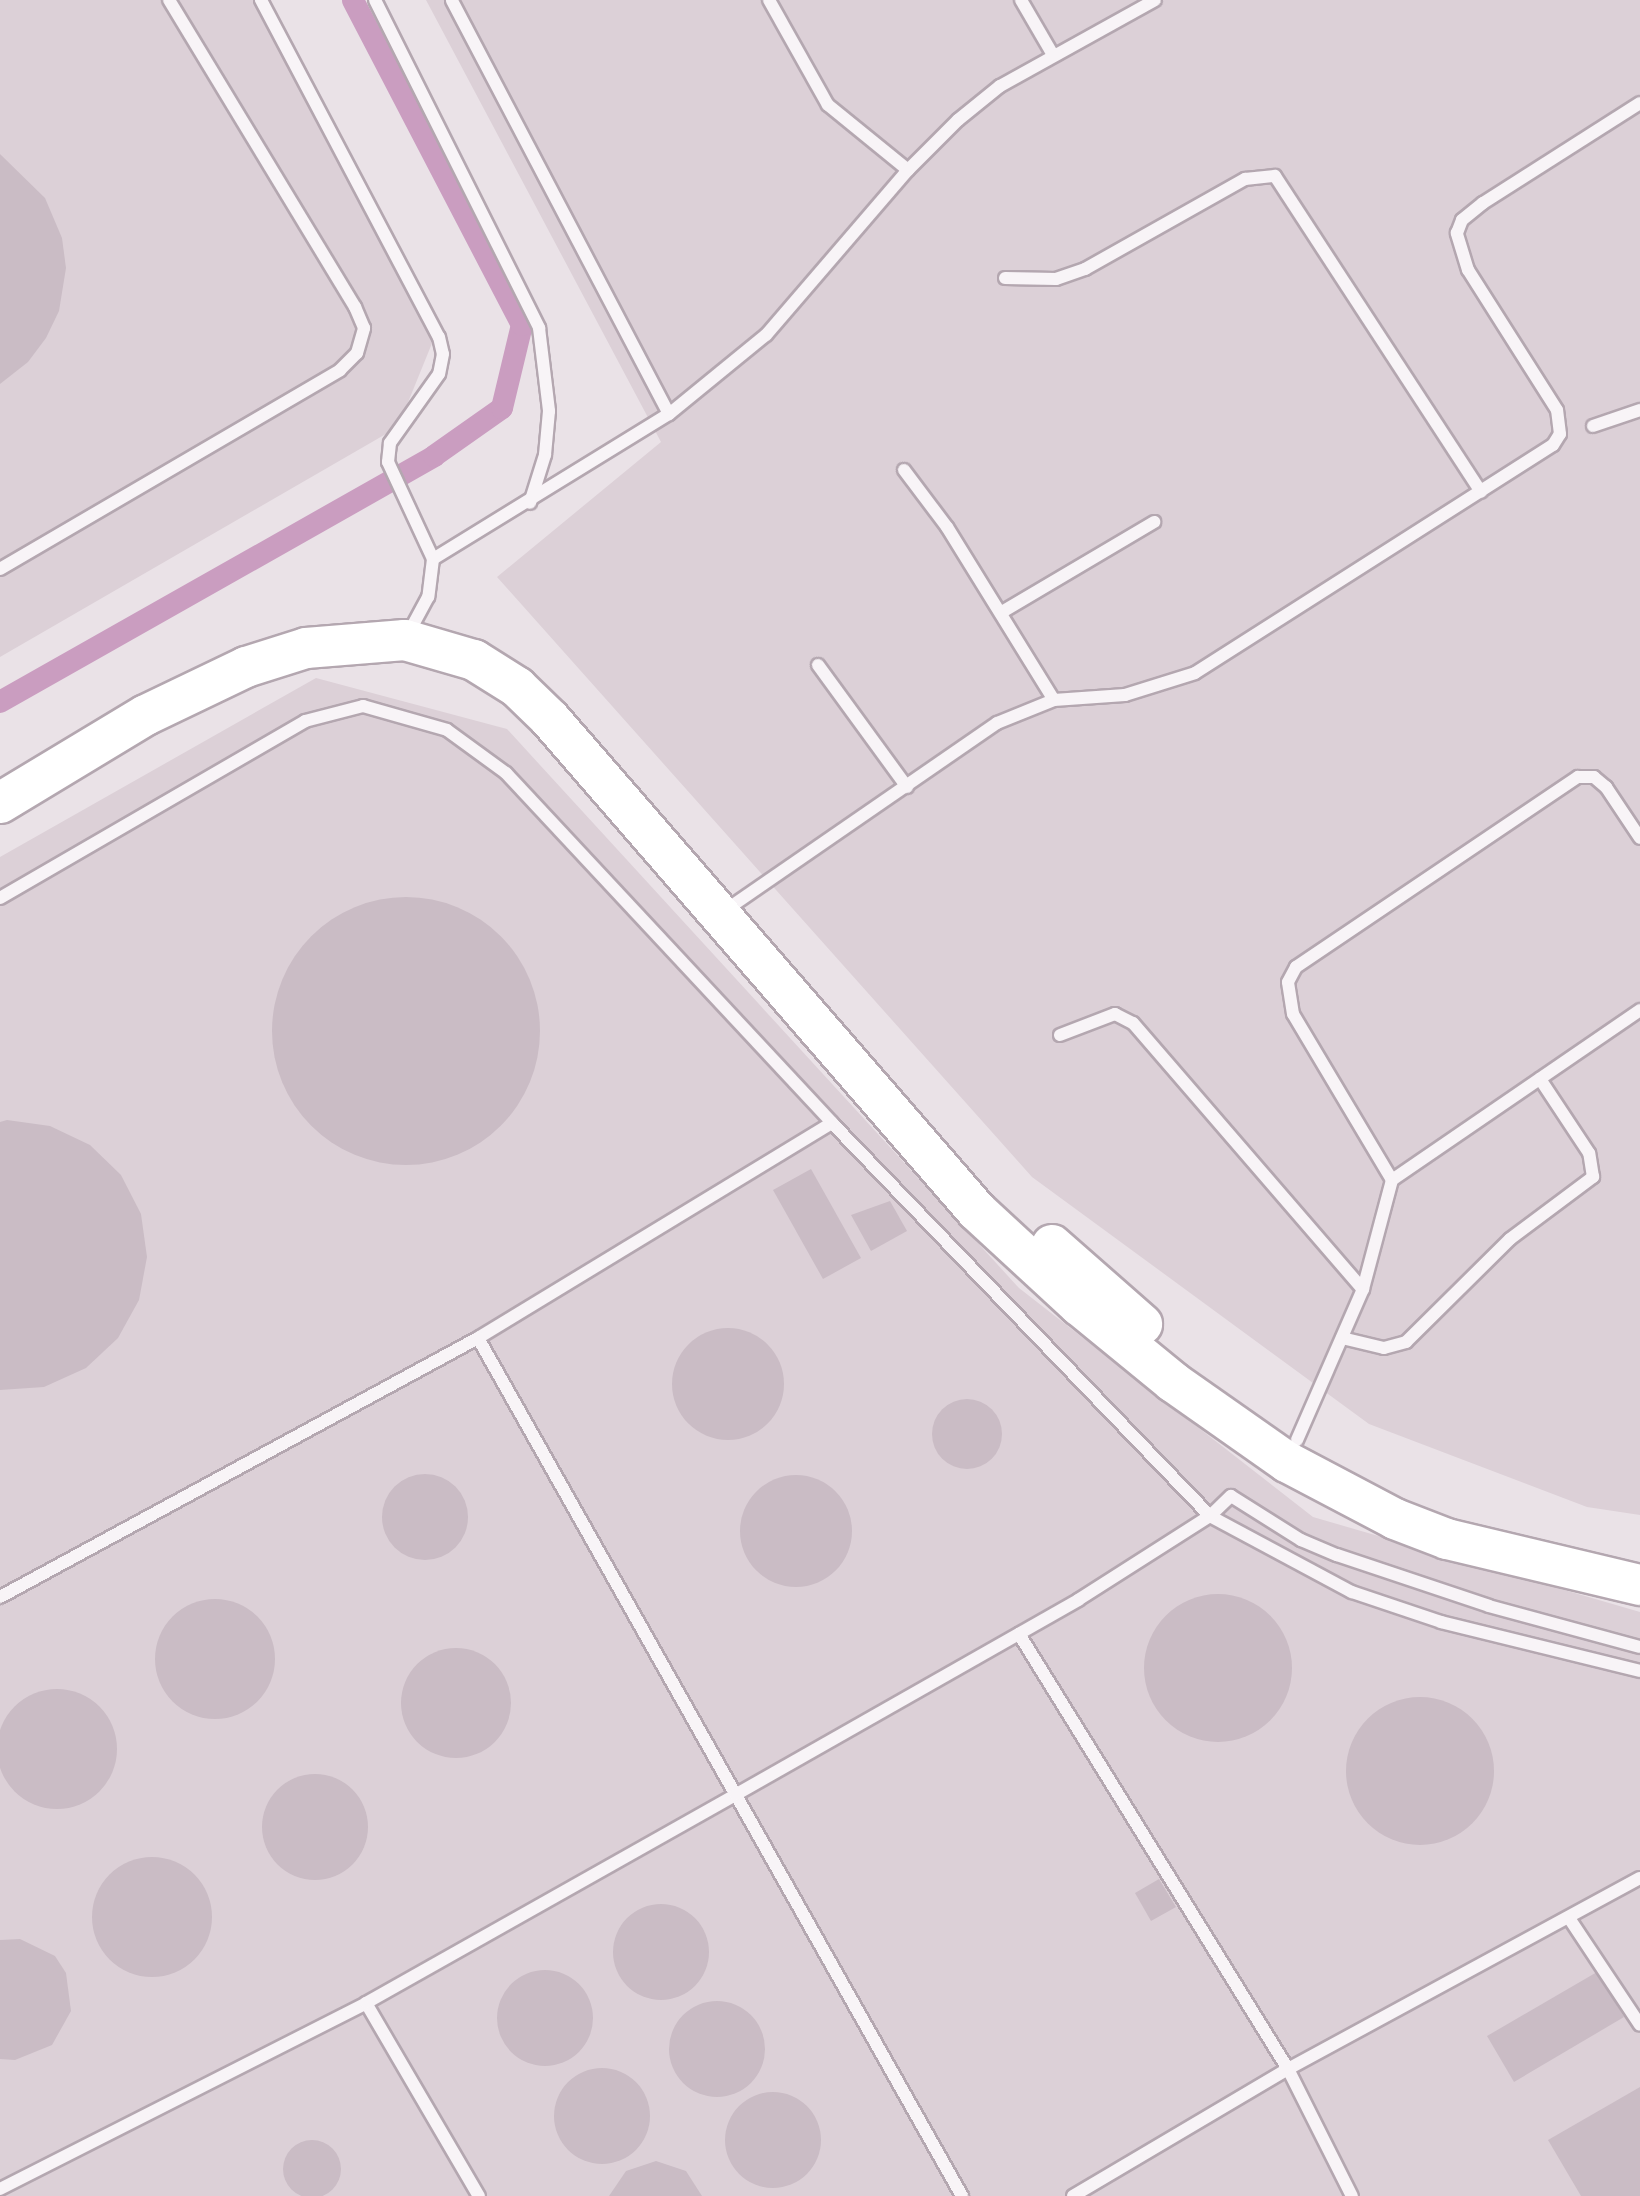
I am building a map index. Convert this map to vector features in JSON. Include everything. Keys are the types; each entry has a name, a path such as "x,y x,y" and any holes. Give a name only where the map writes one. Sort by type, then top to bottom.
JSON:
{"main road":[{"path":"0,776 135,695 238,645 302,625 411,629 484,639 531,669 993,1194 1187,1364 1297,1440 1405,1498 1454,1517 1640,1561"},
{"path":"0,803 146,715 246,667 306,648 411,629 474,660 517,687 977,1211 1079,1305 1173,1382 1287,1462 1395,1519 1447,1539 1640,1585"}],"lane":[{"path":"0,569 340,370 357,353 364,328 355,307 169,0"},
{"path":"261,0 439,337 443,354 439,374 390,443 388,462 433,559 428,597 411,629"},
{"path":"375,0 539,328 549,411 545,455 530,503"},
{"path":"769,0 828,105 908,170"},
{"path":"1021,0 1053,55"},
{"path":"433,559 530,503 669,414 766,335 908,170 1000,86 1155,0"},
{"path":"455,1 669,414"},
{"path":"736,903 997,723 1054,700 1125,695 1195,673 1553,445 1561,422 1468,270 1459,248 1462,220 1640,103"},
{"path":"1005,278 1056,279 1085,269 1245,179 1275,176 1481,492"},
{"path":"1593,426 1640,410"},
{"path":"904,470 1002,612 1054,700"},
{"path":"1002,612 1154,522"},
{"path":"818,665 907,787"},
{"path":"0,898 305,721 363,706 447,730 506,773 832,1123 1210,1516 1352,1592 1441,1622 1640,1671"},
{"path":"1392,1180 1293,1014 1288,982 1296,967 1578,777 1594,777 1606,787 1640,838"},
{"path":"1297,1440 1363,1289 1392,1180 1640,1010"},
{"path":"1060,1035 1115,1014 1133,1023 1363,1289"},
{"path":"1342,1338 1384,1348 1406,1342 1510,1239 1593,1177 1589,1153 1540,1079"},
{"path":"0,1597 478,1338 832,1123"},
{"path":"478,1338 962,2196"},
{"path":"0,2189 366,2003 1019,1634 1210,1516 1231,1496 1301,1540 1337,1555 1489,1606 1640,1647"},
{"path":"1019,1634 1288,2069 1352,2196"},
{"path":"1073,2196 1288,2069 1640,1878"},
{"path":"1569,1918 1640,2025"},
{"path":"366,2003 479,2196"}],"shaded area":[{"path":"0,0 267,0 439,326 398,427 0,657"},
{"path":"426,0 1640,0 1640,1515 1587,1507 1369,1424 1032,1177 497,577 661,442"},
{"path":"316,678 507,729 1019,1288 1313,1517 1640,1612 1640,2196 0,2196 0,857"}],"building":[{"path":"0,154 45,198 62,238 66,268 59,311 46,338 28,362 0,384"},
{"path":"419,897 457,907 481,919 501,936 518,956 530,980 538,1005 538,1057 530,1082 518,1106 501,1126 481,1143 457,1155 432,1163 393,1165 355,1155 331,1143 302,1116 282,1082 274,1057 272,1018 282,980 294,956 321,927 355,907 380,899"},
{"path":"7,1120 50,1126 90,1145 121,1175 141,1214 147,1257 139,1300 118,1338 86,1368 44,1387 0,1390 0,1122"},
{"path":"811,1169 861,1258 823,1279 773,1190"},
{"path":"890,1201 907,1231 871,1251 851,1215"},
{"path":"728,1328 750,1332 768,1344 780,1362 784,1384 780,1406 768,1424 750,1436 728,1440 706,1436 688,1424 676,1406 672,1384 676,1362 688,1344 706,1332"},
{"path":"967,1399 986,1405 996,1415 1002,1434 996,1453 986,1463 967,1469 948,1463 938,1453 932,1434 938,1415 948,1405"},
{"path":"425,1474 449,1481 461,1493 468,1517 461,1541 449,1553 425,1560 401,1553 389,1541 382,1517 389,1493 401,1481"},
{"path":"796,1475 818,1479 836,1491 848,1509 852,1531 848,1553 836,1571 818,1583 796,1587 774,1583 756,1571 744,1553 740,1531 744,1509 756,1491 774,1479"},
{"path":"1218,1594 1246,1600 1270,1616 1286,1640 1292,1668 1286,1696 1270,1720 1246,1736 1218,1742 1190,1736 1166,1720 1150,1696 1144,1668 1150,1640 1166,1616 1190,1600"},
{"path":"215,1599 238,1603 258,1616 271,1636 275,1659 271,1682 258,1702 238,1715 215,1719 192,1715 172,1702 159,1682 155,1659 159,1636 172,1616 192,1603"},
{"path":"456,1648 477,1652 495,1664 507,1682 511,1703 507,1724 495,1742 477,1754 456,1758 435,1754 417,1742 405,1724 401,1703 405,1682 417,1664 435,1652"},
{"path":"57,1689 80,1694 99,1707 112,1726 117,1749 112,1772 99,1791 80,1804 57,1809 34,1804 15,1791 2,1772 -3,1749 2,1726 15,1707 34,1694"},
{"path":"1420,1697 1448,1703 1472,1719 1488,1743 1494,1771 1488,1799 1472,1823 1448,1839 1420,1845 1392,1839 1368,1823 1352,1799 1346,1771 1352,1743 1368,1719 1392,1703"},
{"path":"315,1774 335,1778 352,1790 364,1807 368,1827 364,1847 352,1864 335,1876 315,1880 295,1876 278,1864 266,1847 262,1827 266,1807 278,1790 295,1778"},
{"path":"152,1857 175,1861 195,1874 208,1894 212,1917 208,1940 195,1960 175,1973 152,1977 129,1973 109,1960 96,1940 92,1917 96,1894 109,1874 129,1861"},
{"path":"1159,1879 1176,1907 1151,1921 1135,1893"},
{"path":"661,1904 679,1908 695,1918 705,1934 709,1952 705,1970 695,1986 679,1996 661,2000 643,1996 627,1986 617,1970 613,1952 617,1934 627,1918 643,1908"},
{"path":"20,1939 55,1956 66,1973 71,2011 52,2045 15,2060 0,2059 0,1940"},
{"path":"545,1970 563,1974 579,1984 589,2000 593,2018 589,2036 579,2052 563,2062 545,2066 527,2062 511,2052 501,2036 497,2018 501,2000 511,1984 527,1974"},
{"path":"1597,1972 1624,2017 1514,2082 1487,2036"},
{"path":"717,2001 735,2005 751,2015 761,2031 765,2049 761,2067 751,2083 735,2093 717,2097 699,2093 683,2083 673,2067 669,2049 673,2031 683,2015 699,2005"},
{"path":"602,2068 620,2072 636,2082 646,2098 650,2116 646,2134 636,2150 620,2160 602,2164 584,2160 568,2150 558,2134 554,2116 558,2098 568,2082 584,2072"},
{"path":"1640,2087 1640,2196 1581,2196 1548,2140"},
{"path":"773,2092 791,2096 807,2106 817,2122 821,2140 817,2158 807,2174 791,2184 773,2188 755,2184 739,2174 729,2158 725,2140 729,2122 739,2106 755,2096"},
{"path":"312,2140 332,2149 341,2169 332,2189 312,2198 292,2189 283,2169 292,2149"},
{"path":"656,2161 686,2171 702,2196 609,2196 626,2171"}],"waterway":[{"path":"0,702 434,456 502,408 522,325 353,0"}]}
